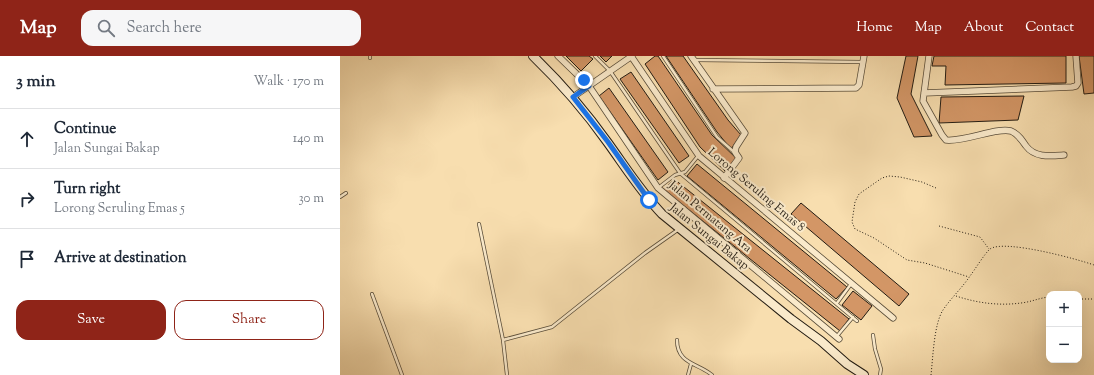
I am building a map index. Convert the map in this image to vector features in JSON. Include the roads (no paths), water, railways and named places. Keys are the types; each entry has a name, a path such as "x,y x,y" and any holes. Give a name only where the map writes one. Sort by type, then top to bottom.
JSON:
{"main road":[{"name":"Jalan Sungai Bakap","path":"533,56 573,97 608,142 649,200 679,229 791,319 821,341 847,364 864,375"}],"street":[{"name":"Jalan Permatang Ara","path":"558,56 589,86 658,188 838,338"},
{"path":"573,97 631,56"},
{"name":"Lorong Seruling Emas 8","path":"631,56 699,156 893,318"},
{"path":"929,56 924,101 946,140 955,141 999,131 1010,131 1020,137 1027,147 1034,153 1044,156 1064,155"},
{"path":"924,93 1072,87 1076,86 1078,83 1076,56"},
{"path":"693,58 713,89 745,133 736,147 735,152 739,158 724,178"},
{"path":"713,89 856,88 859,85 864,59"}],"lane":[{"path":"595,56 610,71 680,173 857,321"},
{"path":"663,56 717,138 735,152"},
{"path":"693,58 864,59"},
{"path":"658,188 675,175 685,172 699,156"},
{"path":"340,197 346,193"},
{"path":"479,224 503,340 507,375"},
{"path":"503,340 552,327 645,253 679,229"},
{"path":"837,303 852,284"},
{"path":"372,294 402,375"},
{"path":"838,338 853,317"},
{"path":"873,335 875,349 881,369 880,375"},
{"path":"677,340 678,349 681,354 691,364 702,368 712,375"},
{"path":"688,375 691,364"}]}
